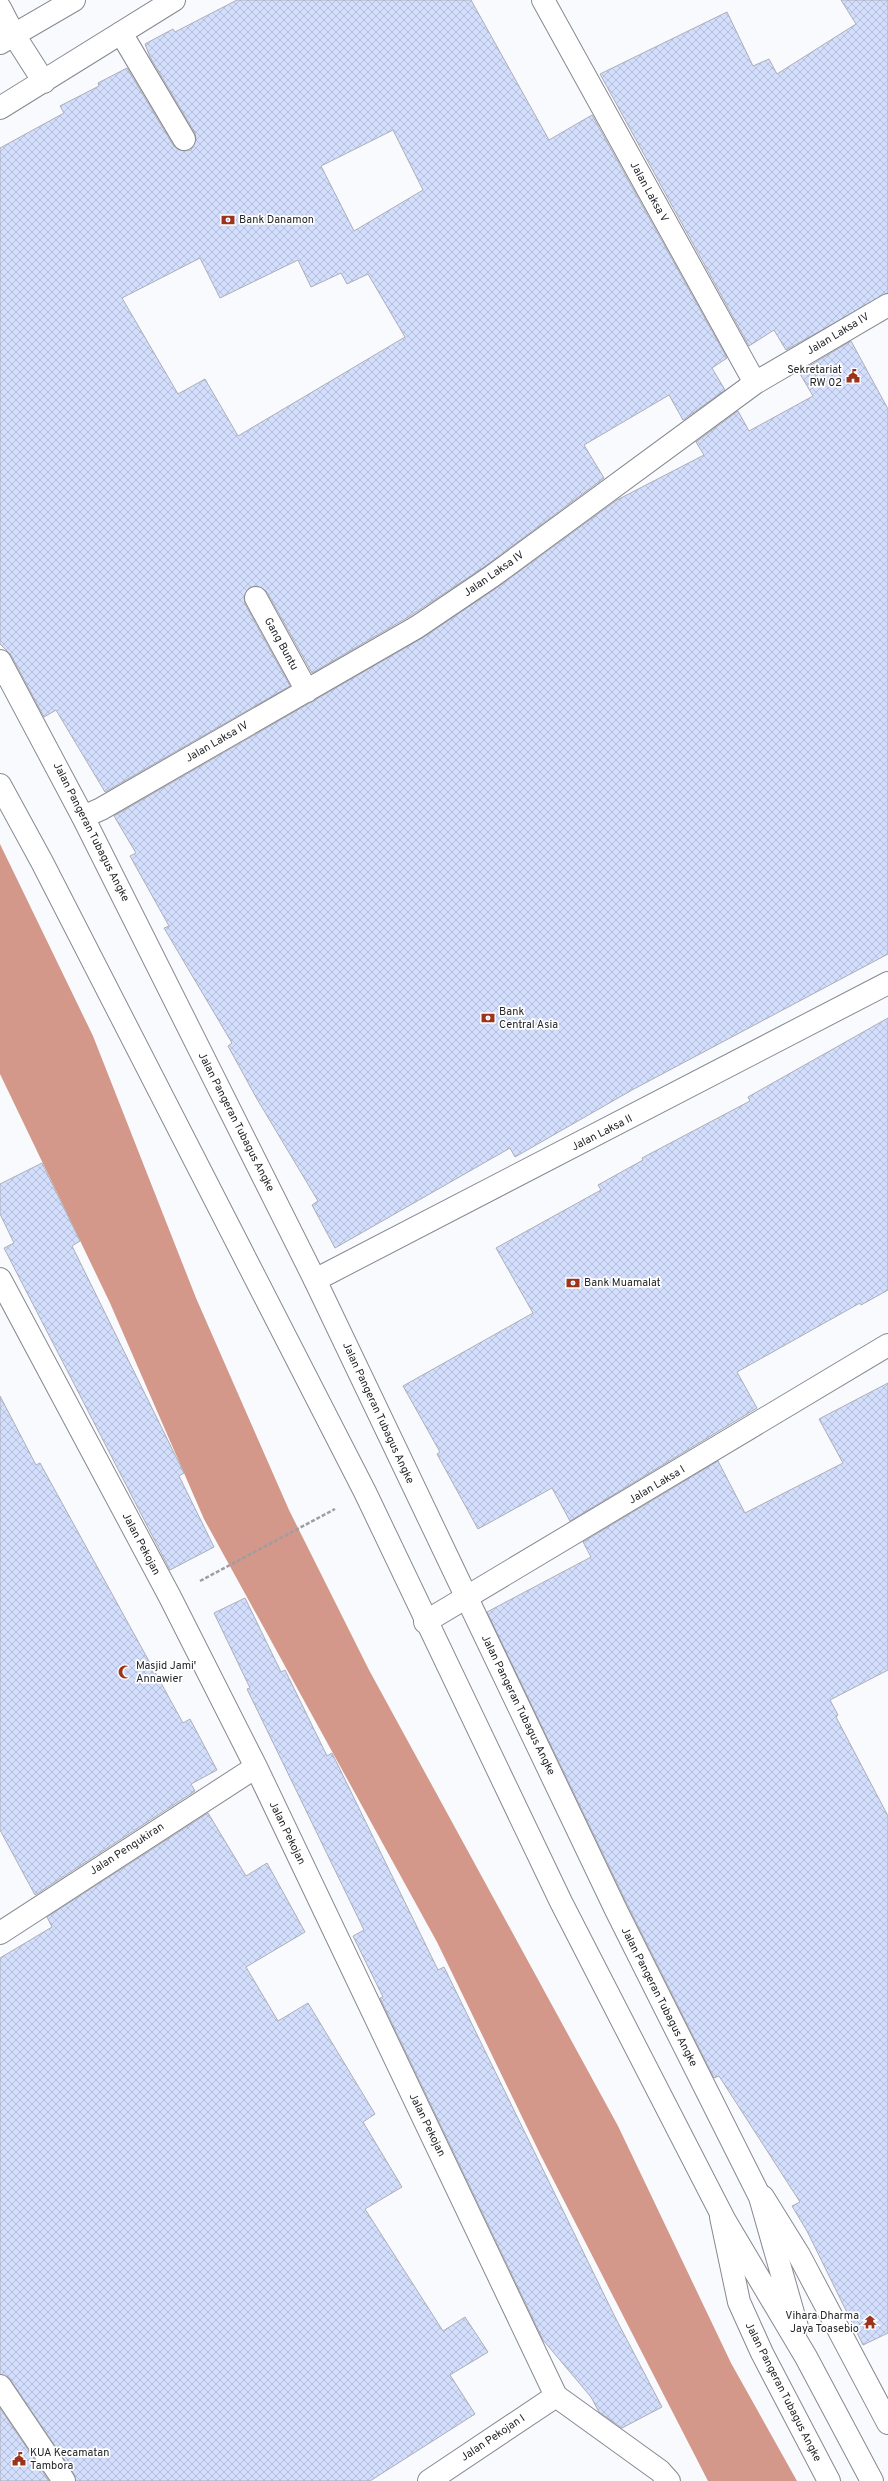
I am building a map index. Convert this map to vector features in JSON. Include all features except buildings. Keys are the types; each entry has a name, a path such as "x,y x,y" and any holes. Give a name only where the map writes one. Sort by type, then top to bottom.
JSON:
{"street":[{"path":"7,39 74,0"},
{"path":"0,108 174,0"},
{"name":"Jalan Laksa V","path":"543,0 755,383"},
{"path":"0,8 7,39 44,82"},
{"path":"121,33 184,139"},
{"name":"Jalan Laksa IV","path":"83,817 101,810 307,691 436,614 755,383 886,311"},
{"name":"Gang Buntu","path":"256,598 307,691"},
{"name":"Jalan Pangeran Tubagus Angke","path":"0,661 35,723 83,817 315,1280 616,1910 760,2197 806,2357"},
{"name":"Jalan Pangeran Tubagus Angke","path":"0,785 42,862 365,1492 425,1622 562,1902 722,2214 806,2357 872,2481"},
{"name":"Jalan Laksa II","path":"315,1280 888,983"},
{"name":"Jalan Pekojan","path":"0,1279 166,1590 256,1767 556,2396"},
{"name":"Jalan Laksa I","path":"425,1622 466,1596 518,1568 888,1346"},
{"name":"Jalan Pengukiran","path":"0,1933 256,1767"},
{"name":"Jalan Pangeran Tubagus Angke","path":"746,2170 799,2255 888,2423"},
{"name":"Jalan Pangeran Tubagus Angke","path":"722,2214 739,2302 762,2353 829,2481"},
{"path":"0,2386 64,2481"},
{"path":"556,2396 660,2471 669,2481"},
{"name":"Jalan Pekojan I","path":"429,2481 556,2396"}],"path":[{"path":"196,1583 337,1508"}],"shaded area":[{"path":"0,844 93,1036 196,1298 289,1510 369,1670 618,2126 731,2363 797,2481 708,2481 541,2156 437,1942 204,1519 110,1303 0,1074"}],"place":[{"name":"Bank Danamon","path":"228,220"},
{"name":"Sekretariat RW 02","path":"853,376"},
{"name":"Bank Central Asia","path":"488,1018"},
{"name":"Bank Muamalat","path":"573,1283"},
{"name":"Masjid Jami' Annawier","path":"125,1672"},
{"name":"Vihara Dharma Jaya Toasebio","path":"870,2322"},
{"name":"KUA Kecamatan Tambora","path":"19,2459"}]}
